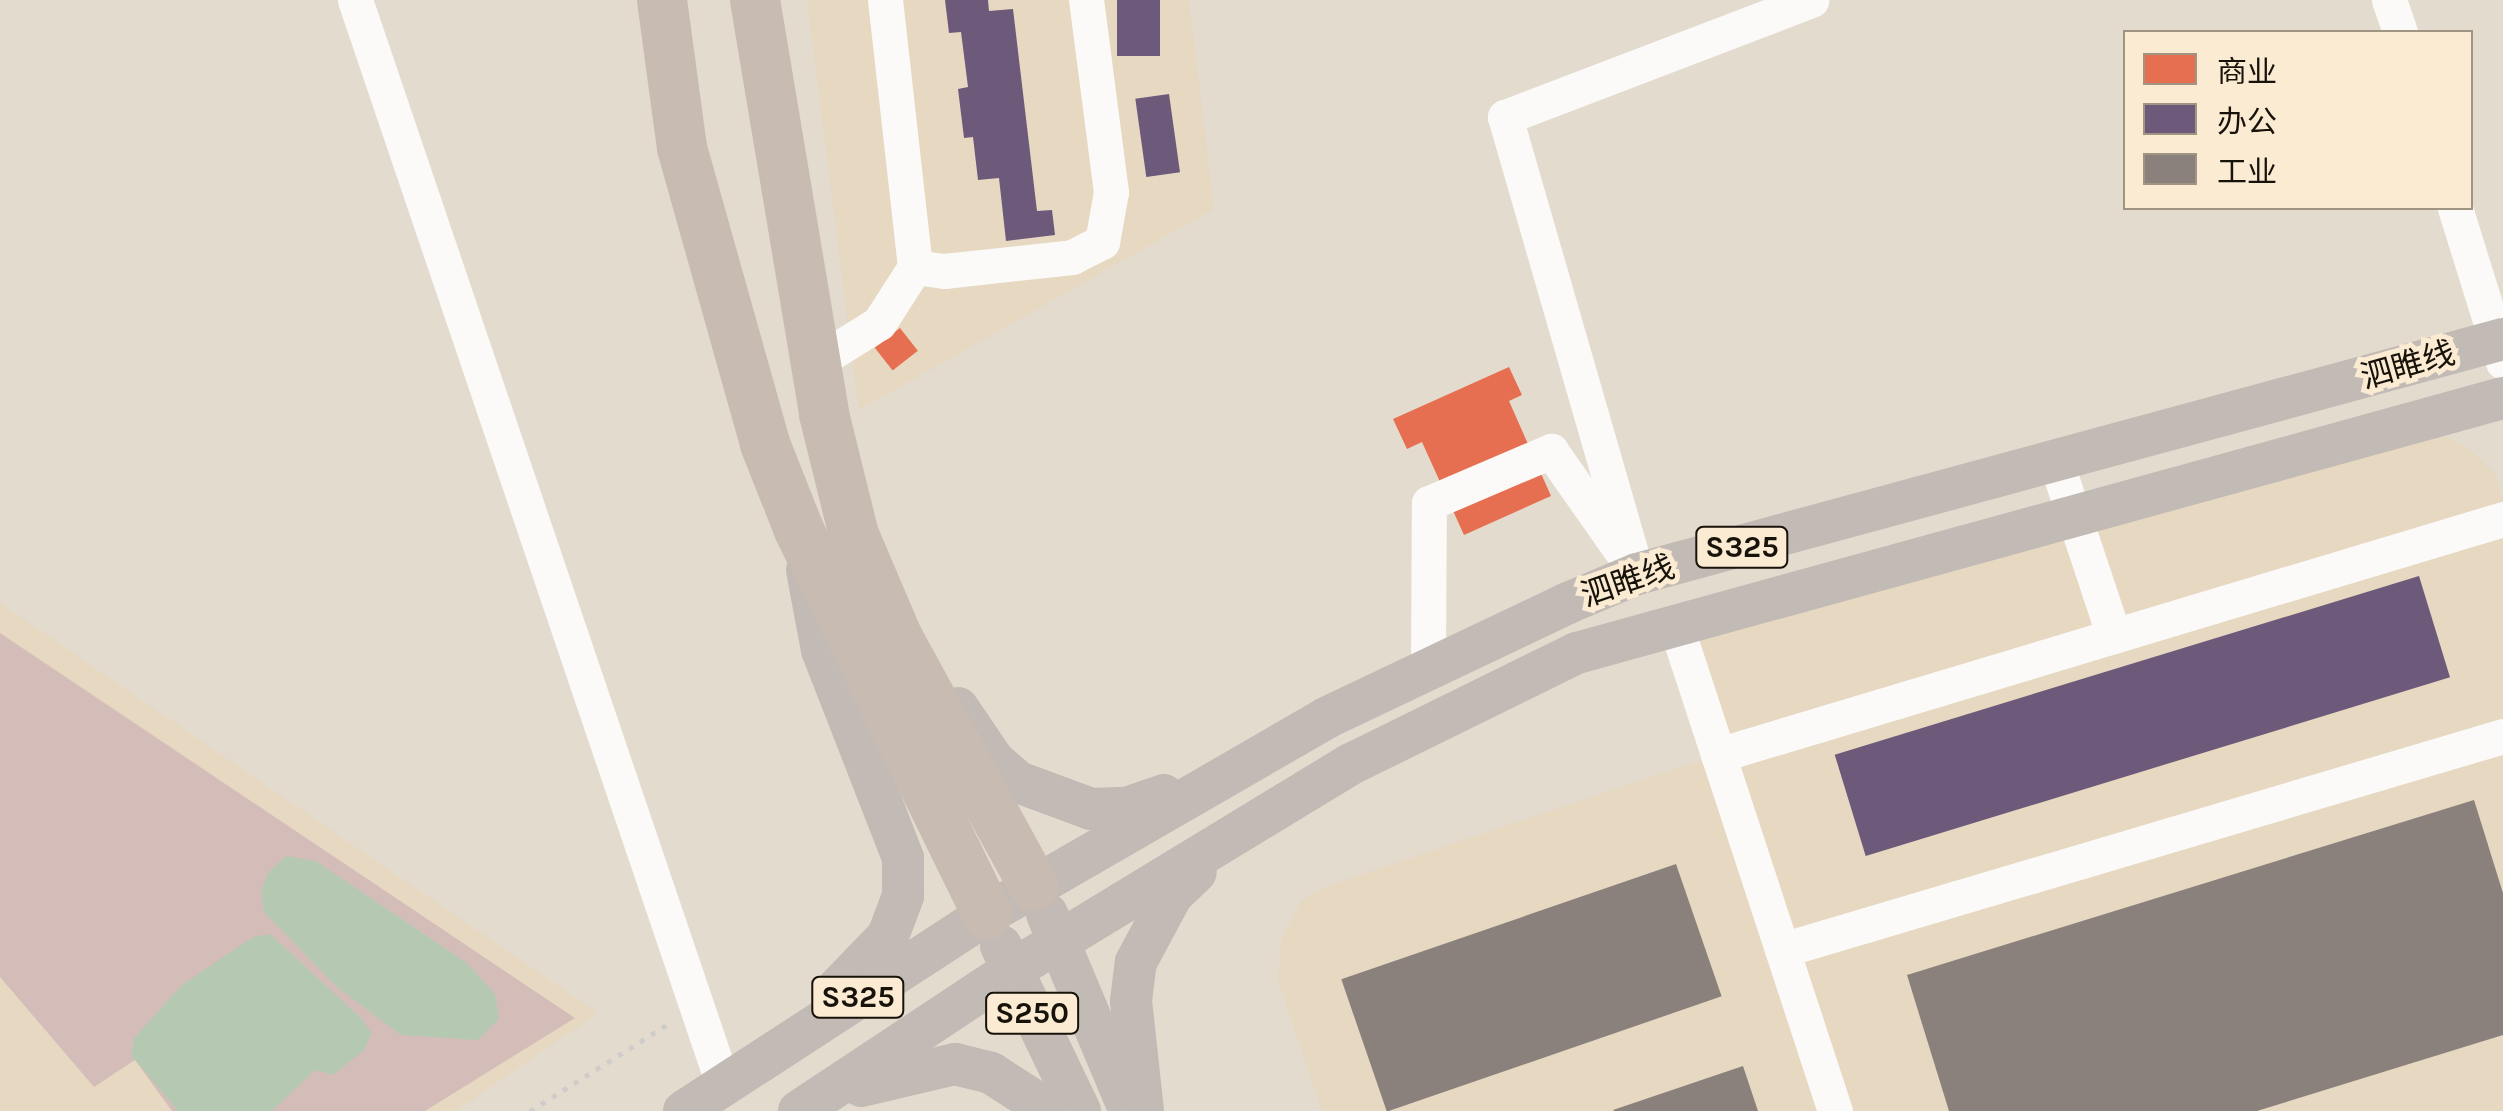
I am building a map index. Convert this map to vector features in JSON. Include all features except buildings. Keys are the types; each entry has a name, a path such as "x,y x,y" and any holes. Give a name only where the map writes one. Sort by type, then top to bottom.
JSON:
{"highway":[{"path":"662,0 682,148 727,322 799,530 987,914"},
{"path":"755,0 816,363 854,535 898,638 1034,886"}],"main road":[{"name":"泗睢线","path":"1034,886 1236,770 1428,670 1638,574 2501,347"},
{"name":"泗睢线","path":"1060,940 1351,764 1577,653 2503,398"},
{"path":"763,1058 860,969 888,936 903,896 903,858 822,650 799,530"},
{"path":"854,535 966,720 1018,782 1091,809 1126,808 1236,770"},
{"path":"1142,1111 1131,1000 1136,962 1172,895 1242,829"},
{"name":"S325","path":"684,1111 1034,886"},
{"name":"S250","path":"1034,886 1130,1111"},
{"name":"S250","path":"987,914 1080,1111"},
{"name":"S325","path":"799,1111 1060,940"},
{"path":"799,1111 915,1069 955,1064 991,1073 1050,1111"}],"street":[{"path":"355,0 723,1084"},
{"path":"816,363 879,322 915,267 885,0"},
{"path":"915,267 944,271 1072,257 1102,242 1111,192 1086,0"},
{"path":"1638,574 1505,116 1811,0"},
{"path":"2390,0 2399,30"},
{"path":"2456,210 2501,347"},
{"path":"1428,670 1429,503 1552,451 1638,574"},
{"path":"2058,464 2114,636"},
{"path":"1718,755 2503,520"},
{"path":"1675,624 1835,1111"},
{"path":"1782,950 2503,736"}],"path":[{"path":"530,1111 696,1008"}],"shaded area":[{"path":"807,0 1189,0 1214,209 859,410"},
{"path":"2433,432 2465,445 2495,474 2503,501 2503,1111 1322,1111 1278,980 1281,941 1302,900 1327,886 1703,760 1679,687 1703,627"},
{"path":"0,603 598,1013 456,1111 0,1111"},
{"path":"0,633 575,1018 425,1111 172,1111 135,1060 94,1087 0,977"},
{"path":"286,856 316,861 467,963 495,994 499,1019 478,1040 401,1035 337,987 264,912 261,891 268,873"},
{"path":"270,934 360,1017 372,1033 364,1050 333,1075 315,1070 272,1111 178,1111 131,1055 134,1038 182,985 253,937"}]}
